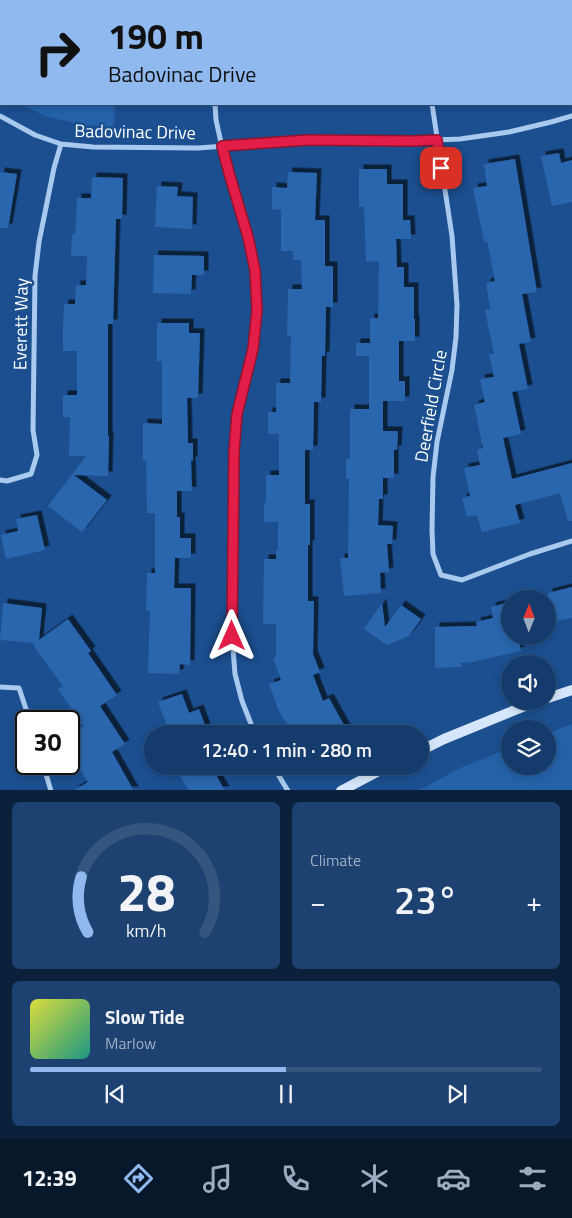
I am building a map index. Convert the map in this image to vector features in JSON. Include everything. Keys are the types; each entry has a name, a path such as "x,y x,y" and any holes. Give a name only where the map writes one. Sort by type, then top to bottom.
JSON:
{"main road":[{"path":"556,695 572,690"},
{"path":"429,746 515,710"},
{"path":"341,790 370,775"}],"street":[{"path":"215,105 216,120 222,146 248,237 255,270 257,310 253,349 237,414 234,451 232,626 235,674 242,701 251,725"},
{"name":"Deerfield Circle","path":"432,105 452,236 458,305 452,370 437,442 433,477 433,554 441,575 462,580 530,554 572,541"},
{"name":"Badovinac Drive","path":"0,116 35,135 61,144 93,147 198,148 308,140 413,141 460,139 509,132 572,116"},
{"name":"Everett Way","path":"0,480 7,481 31,474 37,455 33,430 35,276 39,242 54,168 61,144"},
{"path":"0,687 19,688 26,710"},
{"path":"46,775 51,790"},
{"path":"279,775 288,790"}],"shaded area":[{"path":"21,105 115,105 114,127 82,125 45,116"},
{"path":"572,724 572,790 419,790 460,768 501,752 501,775 556,775 556,730"}],"building":[{"path":"559,153 561,163 572,160 572,202 552,206 541,156"},
{"path":"515,159 537,292 522,294 531,342 519,344 528,389 512,392 521,434 503,438 512,479 572,463 572,521 568,521 560,493 515,505 520,523 482,532 477,515 467,517 462,498 470,496 464,468 480,465 477,450 483,448 474,405 485,402 480,379 494,377 489,354 494,354 485,310 490,309 486,283 495,281 487,241 484,242 473,188 487,186 484,164"},
{"path":"359,169 387,169 387,184 403,184 403,220 410,220 411,239 396,239 397,267 404,267 404,287 414,287 415,341 399,341 399,381 405,381 405,401 383,401 383,431 398,431 397,450 394,450 394,478 383,478 383,499 379,499 378,525 393,526 392,544 387,544 389,572 380,573 381,593 344,596 340,558 348,558 349,479 346,479 346,459 350,459 350,409 369,409 369,356 356,356 356,343 370,343 370,318 378,318 379,261 366,262 364,207 359,207"},
{"path":"0,172 17,174 8,228 0,228"},
{"path":"288,172 317,173 315,220 325,220 325,266 333,266 333,307 326,307 325,356 322,356 321,402 314,402 313,450 305,450 305,504 310,504 308,601 314,601 313,654 320,672 313,675 323,701 329,698 344,725 287,725 278,709 269,684 281,680 273,658 276,657 276,624 263,624 264,559 276,559 276,550 278,550 278,522 264,522 266,475 279,475 279,434 268,434 268,412 276,412 276,383 290,383 291,336 287,336 288,289 302,289 301,260 293,260 293,251 281,251 281,210 272,209 272,187 287,188"},
{"path":"92,177 123,178 122,219 116,219 113,324 108,324 108,476 74,475 107,500 82,532 48,506 86,456 69,456 70,417 63,417 63,395 77,395 77,351 63,351 63,327 64,304 75,304 76,285 86,285 87,256 71,256 72,234 75,234 77,198 91,198"},
{"path":"157,186 178,187 177,196 193,197 192,229 155,227"},
{"path":"154,255 204,256 204,275 192,275 191,294 153,293"},
{"path":"157,323 189,323 189,333 200,333 198,398 187,398 188,443 193,443 193,461 191,461 192,491 177,491 177,517 180,517 180,538 191,538 191,558 175,558 174,588 191,588 190,665 180,664 179,674 148,673 150,611 146,611 147,573 155,573 155,513 147,513 146,461 143,461 143,423 162,424 162,361 157,361"},
{"path":"37,515 45,550 6,559 1,535 18,531 16,519"},
{"path":"572,587 572,618 556,621 556,591"},
{"path":"3,603 42,608 39,640 68,619 91,651 88,653 117,695 100,706 125,744 112,752 133,790 75,790 88,782 80,770 80,728 83,726 80,722 80,710 72,710 58,689 63,686 33,645 34,643 0,640"},
{"path":"382,603 385,627 401,605 421,619 409,636 387,645 364,629"},
{"path":"501,604 501,645 520,645 521,651 461,663 461,667 435,668 435,627 477,626 476,622 493,618 491,607"},
{"path":"182,694 189,713 199,709 205,725 167,725 158,702"},
{"path":"179,775 216,775 224,790 188,790"}],"route":[{"path":"232,636 234,451 237,414 253,349 257,310 255,270 248,237 222,146 308,140 437,140 441,168"}]}
